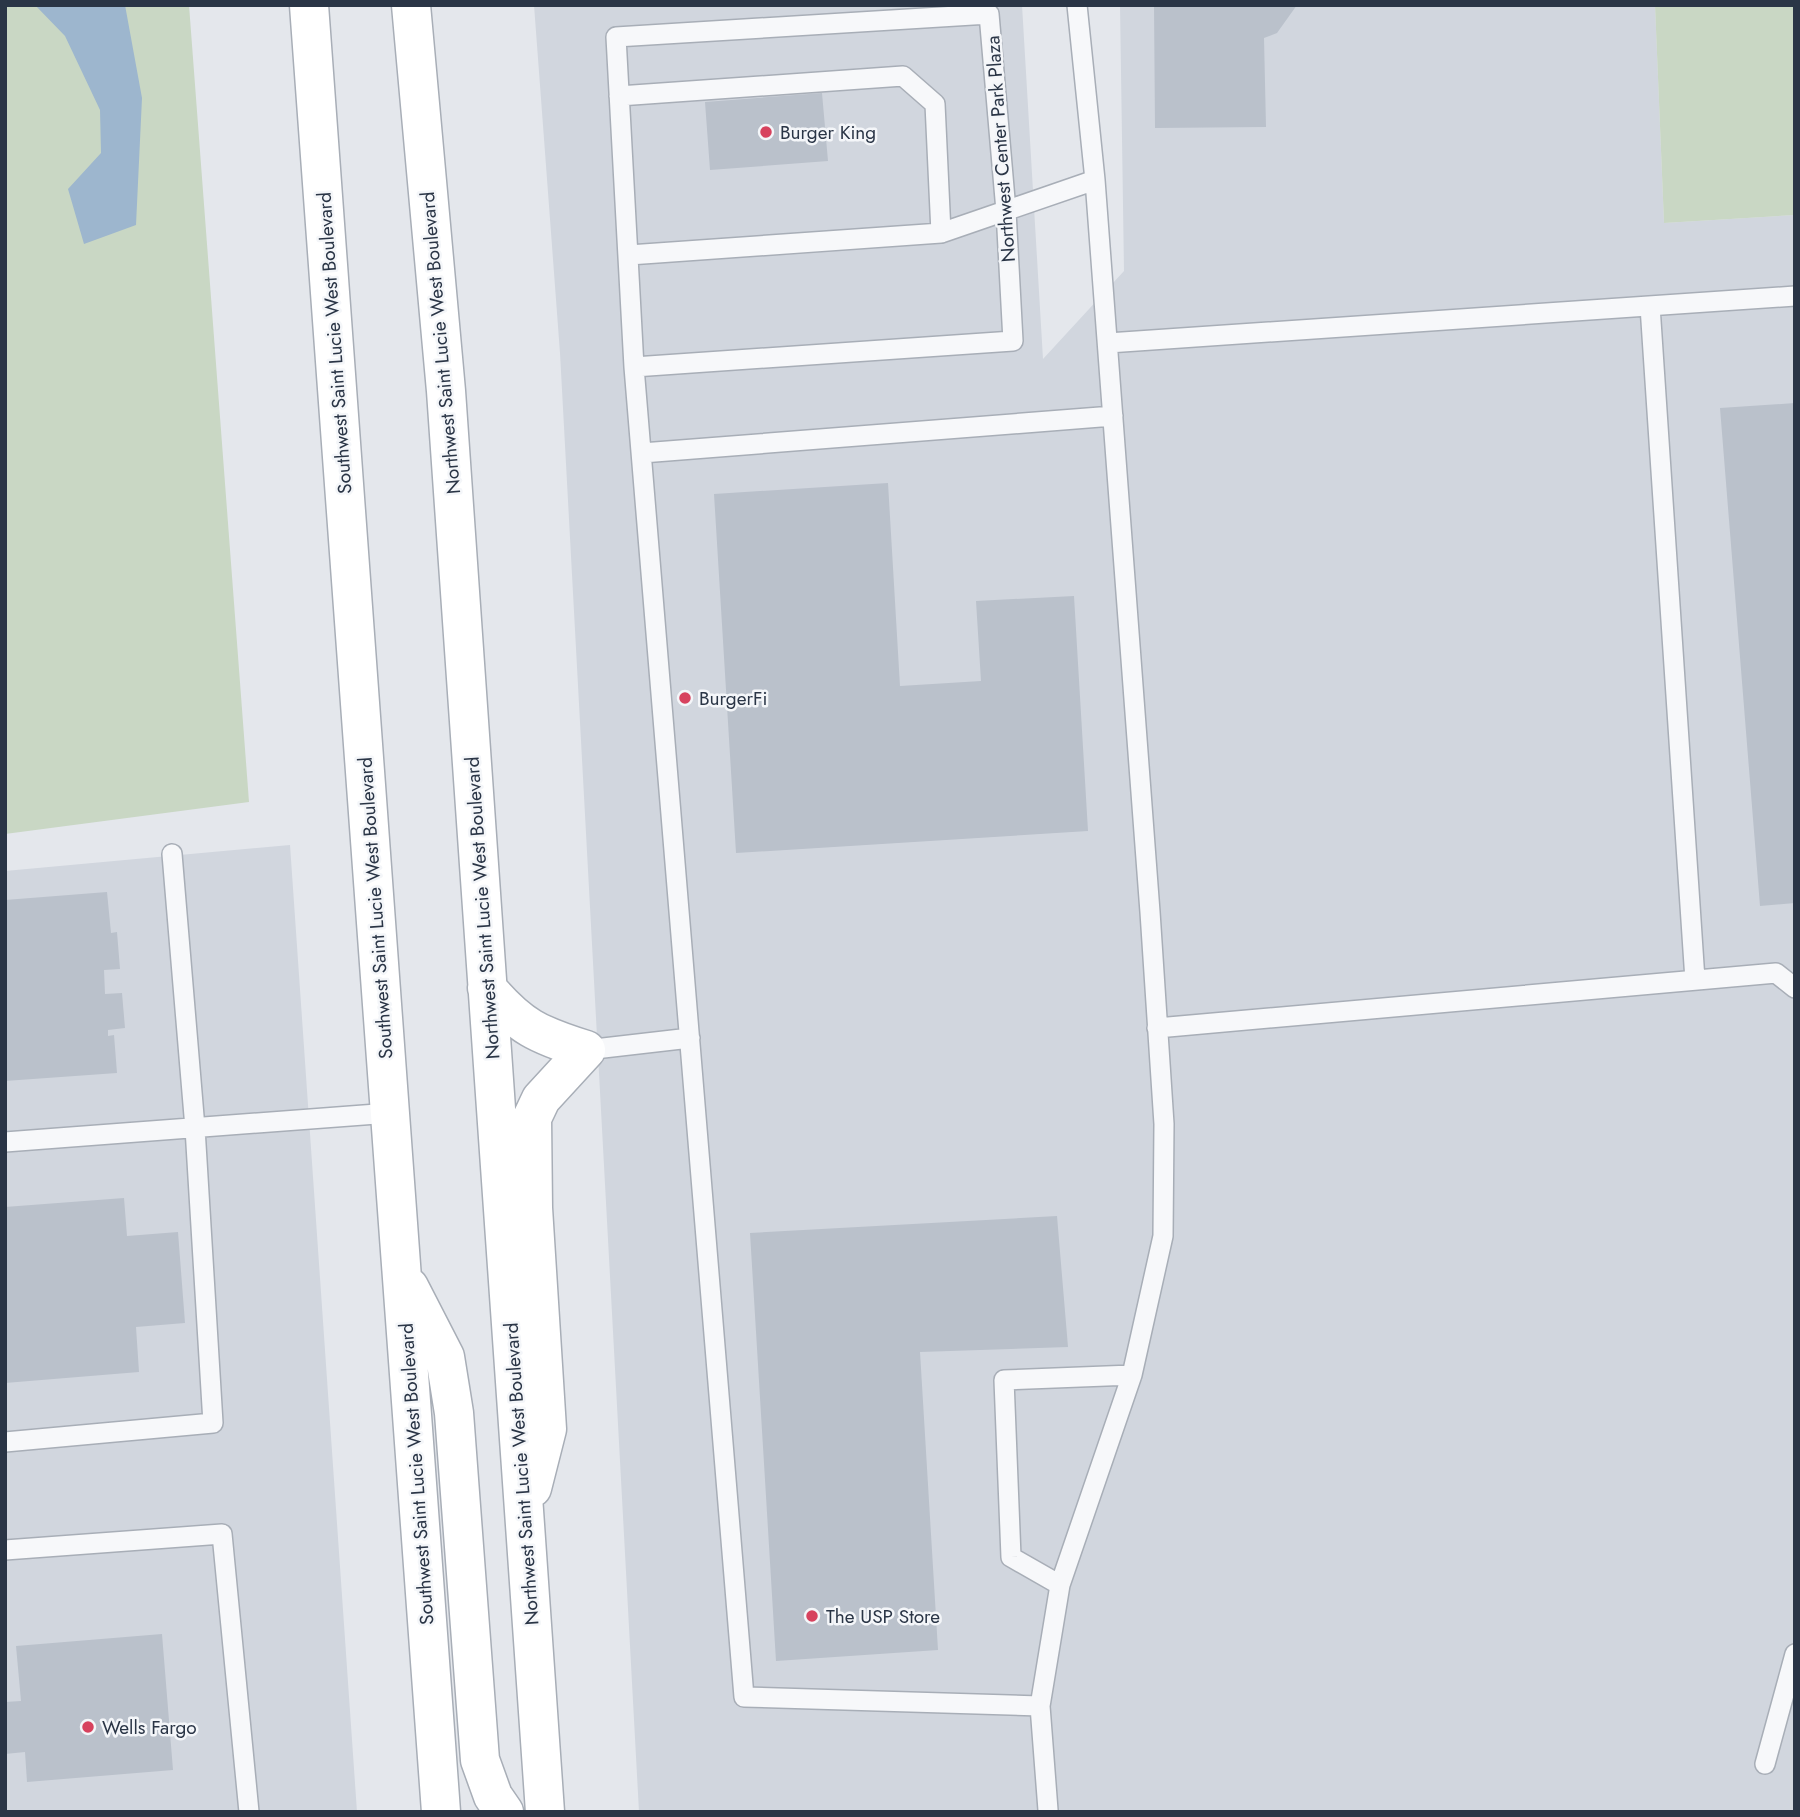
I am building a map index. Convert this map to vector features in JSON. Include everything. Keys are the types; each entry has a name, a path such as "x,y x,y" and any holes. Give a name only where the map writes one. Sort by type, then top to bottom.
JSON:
{"main road":[{"name":"Southwest Saint Lucie West Boulevard","path":"309,5 441,1812"},
{"name":"Northwest Saint Lucie West Boulevard","path":"411,5 446,391 545,1812"},
{"path":"487,988 506,1010 528,1028 553,1041 586,1050 541,1099 532,1118 533,1208 548,1429 524,1516"},
{"path":"402,1273 445,1357 454,1413 480,1760 493,1796 504,1812"}],"lane":[{"path":"1048,1810 1040,1706 1060,1585 1132,1375 1163,1236 1164,1124 1108,343 1077,5"},
{"name":"Northwest Center Park Plaza","path":"989,14 1006,211 1013,341 634,368 619,96 616,37 989,14"},
{"path":"619,96 903,76 935,104 941,233"},
{"path":"629,255 941,233 1095,180"},
{"path":"1108,343 1795,296"},
{"path":"1650,306 1695,981"},
{"path":"634,368 744,1697 1040,1706"},
{"path":"642,453 1113,416"},
{"path":"5,1442 213,1423 195,1128 172,854"},
{"path":"1157,1028 1785,972 1795,988"},
{"path":"586,1050 690,1038"},
{"path":"5,1142 390,1113"},
{"path":"1060,1585 1011,1557 1004,1380 1132,1375"},
{"path":"5,1550 222,1534 249,1812"},
{"path":"1765,1765 1795,1654"}],"shaded area":[{"path":"534,5 1022,5 1043,359 1124,271 1120,5 1655,5 1664,223 1795,215 1795,1812 639,1812 560,353"},
{"path":"290,845 357,1812 5,1812 5,871"}],"green space":[{"path":"5,5 189,5 249,802 5,834"},
{"path":"1655,5 1795,5 1795,215 1664,223"}],"water":[{"path":"35,5 125,5 142,98 136,225 84,244 68,189 101,153 100,110 65,36"}],"building":[{"path":"1154,5 1297,5 1277,33 1264,38 1266,127 1155,128"},
{"name":"Burger King","path":"822,93 828,161 710,170 705,102"},
{"path":"1795,403 1795,903 1760,906 1720,408"},
{"path":"888,483 900,686 981,681 976,601 1074,596 1088,831 736,853 714,494"},
{"path":"107,892 111,933 117,932 120,969 104,970 105,994 122,993 125,1028 108,1030 108,1036 114,1035 117,1073 5,1081 5,900"},
{"path":"124,1198 127,1236 178,1232 185,1323 136,1327 139,1372 5,1383 5,1207"},
{"path":"1057,1216 1068,1347 920,1352 938,1650 776,1661 750,1233"},
{"name":"Wells Fargo","path":"162,1634 173,1770 27,1782 25,1752 5,1754 5,1702 21,1701 16,1646"}],"place":[{"name":"Burger King","path":"766,132"},
{"name":"BurgerFi","path":"685,698"},
{"name":"The USP Store","path":"812,1616"},
{"name":"Wells Fargo","path":"88,1727"}]}
